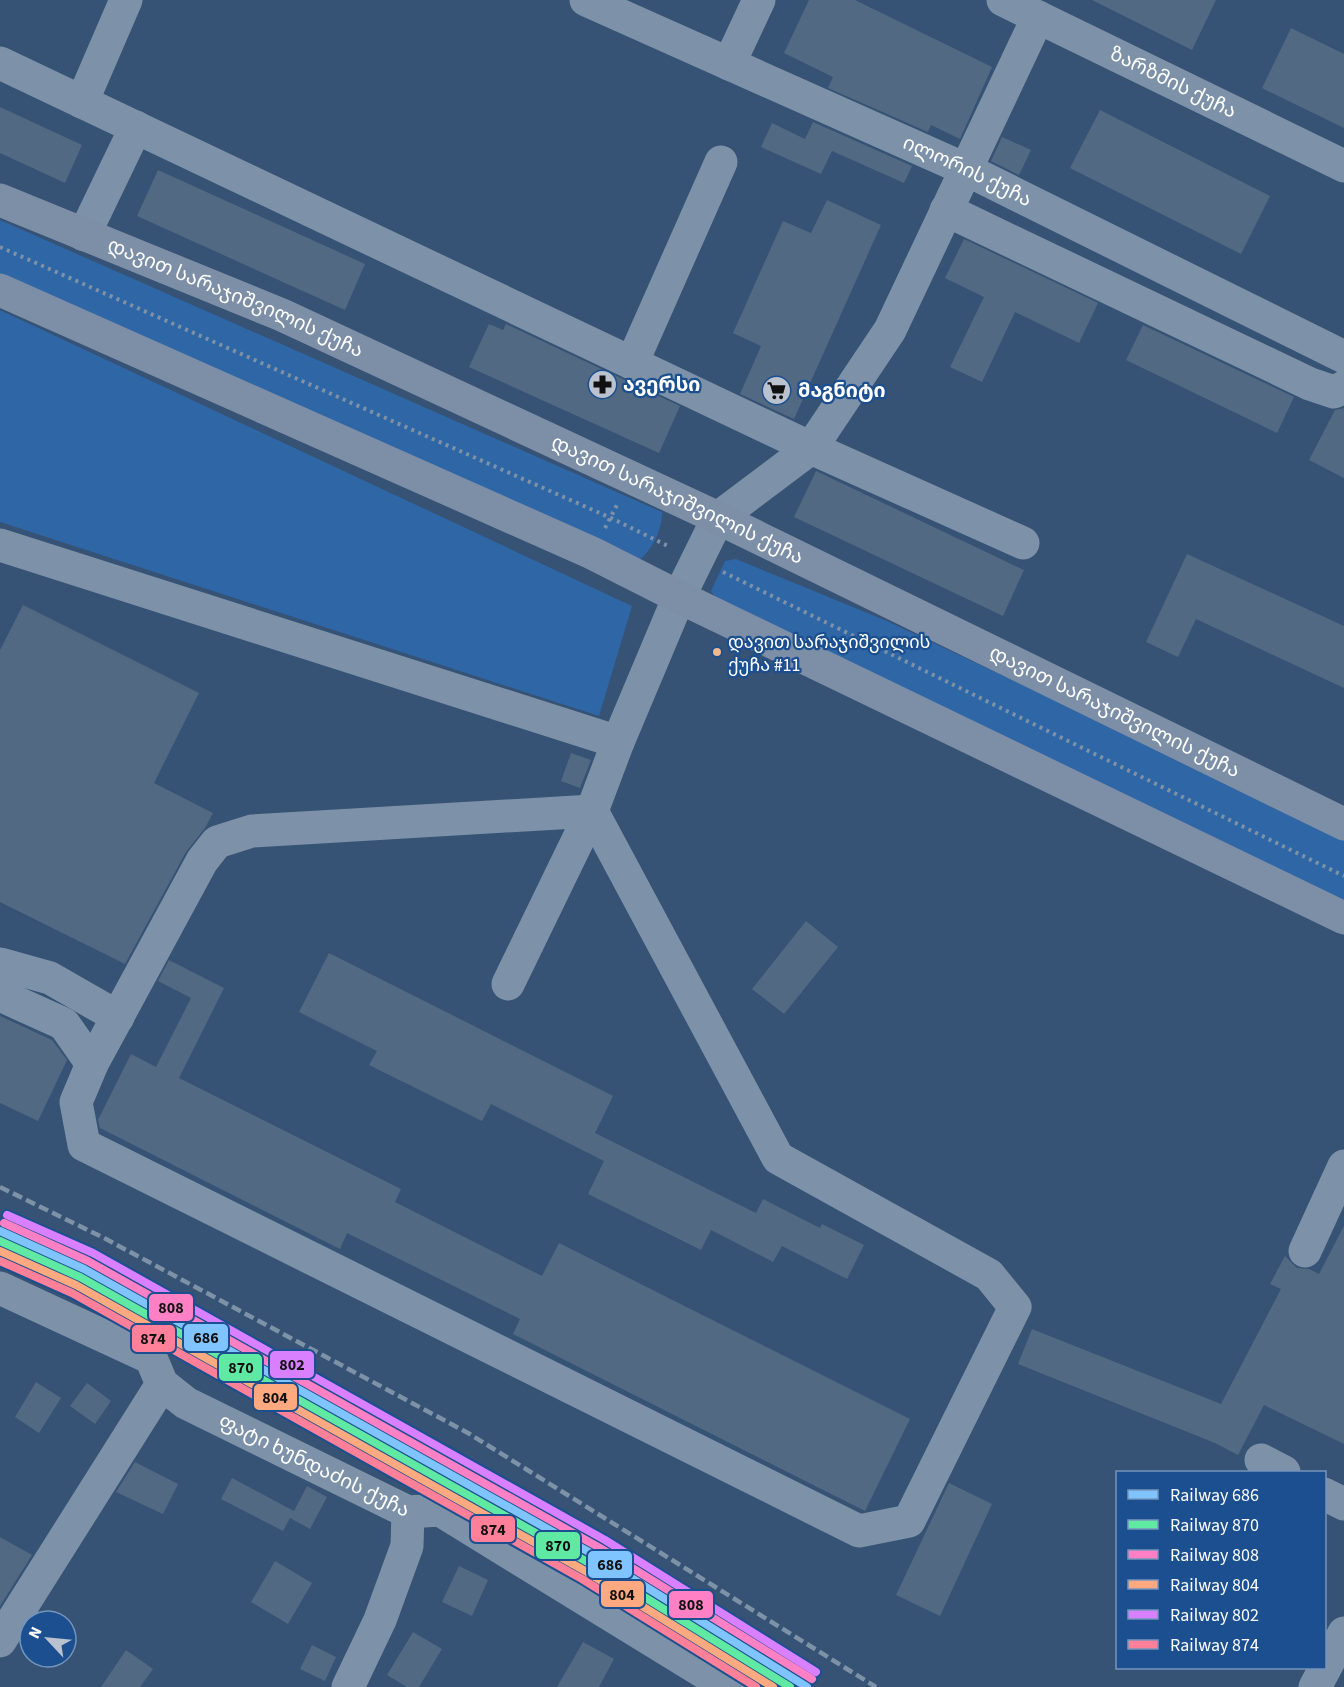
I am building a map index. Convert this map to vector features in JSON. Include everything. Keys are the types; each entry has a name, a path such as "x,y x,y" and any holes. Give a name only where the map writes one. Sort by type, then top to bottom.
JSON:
{"main road":[{"name":"დავით სარაჯიშვილის ქუჩა","path":"0,200 282,315 718,518 1344,825"},
{"path":"0,290 592,553 1344,918"}],"street":[{"path":"82,102 126,0"},
{"name":"ილორის ქუჩა","path":"586,0 966,169 1344,357"},
{"path":"729,64 759,0"},
{"name":"ზარზმის ქუჩა","path":"1003,0 1344,166"},
{"path":"508,984 592,810 679,597 718,518 811,448 891,330 1038,17"},
{"path":"0,63 811,448 1023,543"},
{"path":"84,235 136,127"},
{"path":"632,363 721,162"},
{"path":"946,210 1310,384 1334,392 1344,387"},
{"path":"3,552 618,742"},
{"path":"592,810 778,1158 989,1275 1015,1307 909,1521 859,1531 84,1145 76,1102 92,1064 202,861 217,842 252,831 592,810"},
{"path":"0,964 50,978 118,1017"},
{"path":"0,995 64,1023 92,1064"},
{"path":"1305,1251 1344,1166"},
{"name":"ფატი ხუნდაძის ქუჩა","path":"0,1288 151,1358 162,1384 186,1403 408,1512 440,1510 728,1687"},
{"path":"0,1641 162,1384"},
{"path":"1326,1495 1344,1504"},
{"path":"348,1687 380,1620 407,1546 408,1512"},
{"path":"1326,1667 1344,1633"},
{"path":"1315,1687 1325,1669"}],"path":[{"path":"0,247 610,518 1344,876"},
{"path":"592,553 632,478"}],"shaded area":[{"path":"0,220 662,512 655,540 637,562 0,279"},
{"path":"0,310 632,606 599,716 0,522"},
{"path":"736,559 887,621 1344,838 1344,900 719,603 711,591 725,561"}],"building":[{"path":"809,0 855,0 992,67 960,139 931,125 928,132 828,88 833,77 784,53"},
{"path":"1092,0 1216,0 1192,50"},
{"path":"1291,28 1344,54 1344,128 1262,88"},
{"path":"0,107 82,145 65,183 0,153"},
{"path":"1100,110 1270,196 1241,254 1070,168"},
{"path":"813,122 912,166 904,183 832,151 821,174 761,147 772,123 805,139"},
{"path":"1002,137 1031,150 1019,175 991,161"},
{"path":"158,170 365,264 345,310 137,216"},
{"path":"827,200 881,225 794,419 740,394 761,346 733,333 783,221 811,233"},
{"path":"964,239 1098,303 1079,343 1015,312 982,382 950,367 984,297 945,278"},
{"path":"489,324 503,330 506,324 680,406 659,453 469,367"},
{"path":"1143,325 1294,397 1277,433 1126,360"},
{"path":"1344,408 1344,478 1309,460 1335,410"},
{"path":"816,471 1024,570 1003,616 794,517"},
{"path":"1187,554 1344,626 1344,688 1196,619 1178,657 1146,642"},
{"path":"23,605 199,693 154,783 213,813 205,828 186,852 125,964 0,902 0,650"},
{"path":"571,753 591,760 580,788 561,781"},
{"path":"806,921 838,947 784,1014 752,989"},
{"path":"329,953 613,1096 595,1133 756,1213 763,1199 820,1228 822,1224 864,1245 847,1279 782,1246 773,1262 711,1230 701,1250 588,1194 604,1161 491,1104 482,1121 369,1065 377,1051 299,1012"},
{"path":"169,960 224,988 179,1078 401,1189 395,1202 542,1276 559,1243 910,1419 865,1511 513,1334 520,1319 347,1233 340,1249 100,1128 98,1120 131,1054 156,1067 191,998 158,981"},
{"path":"0,1016 52,1040 67,1060 38,1121 0,1103"},
{"path":"1344,1226 1344,1444 1264,1405 1238,1455 1215,1443 1018,1364 1032,1329 1221,1404 1281,1289 1270,1284 1285,1256 1297,1268 1309,1269 1319,1274"},
{"path":"36,1382 61,1398 39,1433 15,1417"},
{"path":"87,1383 111,1401 95,1424 70,1406"},
{"path":"135,1462 178,1484 163,1514 116,1492"},
{"path":"232,1478 294,1511 307,1486 327,1497 310,1529 290,1518 283,1531 221,1499"},
{"path":"949,1483 992,1504 940,1616 896,1595"},
{"path":"0,1537 32,1555 0,1606"},
{"path":"275,1561 312,1583 288,1624 251,1602"},
{"path":"459,1566 488,1580 472,1616 442,1602"},
{"path":"413,1632 442,1649 419,1687 407,1687 387,1675"},
{"path":"583,1642 614,1659 599,1687 557,1687"},
{"path":"312,1645 336,1657 325,1681 300,1669"},
{"path":"126,1650 153,1669 140,1687 101,1687"}],"railway":[{"path":"0,1187 104,1238 468,1433 876,1687"}],"rail line":[{"name":"802","path":"7,1215 93,1253 605,1540 816,1672"},
{"name":"808","path":"4,1223 88,1261 600,1548 812,1679"},
{"name":"686","path":"0,1231 84,1269 596,1556 807,1687"},
{"name":"870","path":"0,1241 80,1277 591,1564 790,1687"},
{"name":"804","path":"0,1251 76,1285 587,1572 773,1687"},
{"name":"874","path":"0,1261 72,1293 582,1579 756,1687"}],"place":[{"name":"ავერსი","path":"602,385"},
{"name":"მაგნიტი","path":"777,391"},
{"name":"დავით სარაჯიშვილის ქუჩა #11","path":"717,652"}]}
